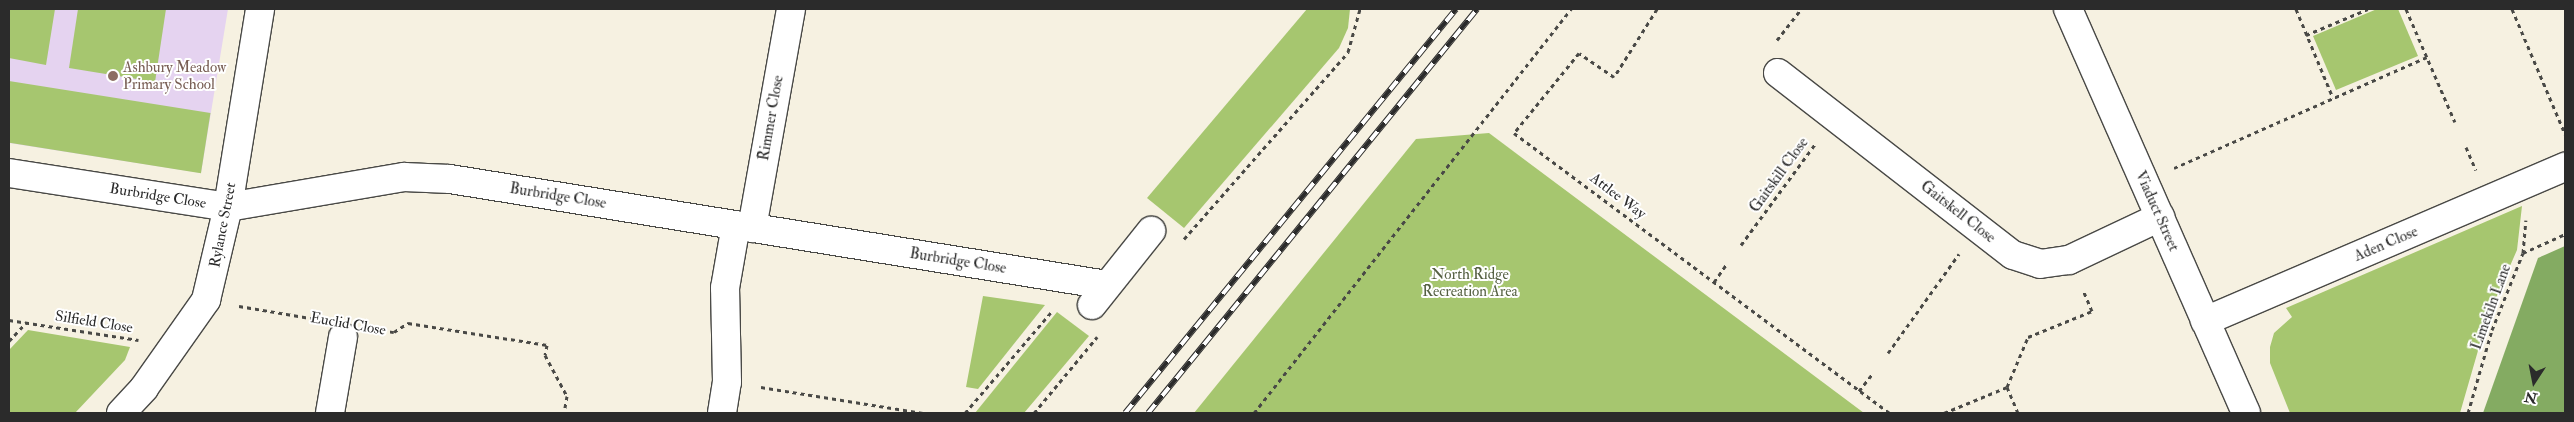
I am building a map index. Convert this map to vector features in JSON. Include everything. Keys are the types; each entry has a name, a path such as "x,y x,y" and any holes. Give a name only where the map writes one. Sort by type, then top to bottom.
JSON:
{"street":[{"name":"Rylance Street","path":"121,413 175,346 206,300 228,206 260,9"},
{"name":"Rimmer Close","path":"722,413 727,382 725,288 744,227 791,9"},
{"name":"Viaduct Street","path":"2068,9 2246,413"},
{"name":"Gaitskell Close","path":"1778,73 2013,255 2040,264 2070,260 2160,217"},
{"name":"Aden Close","path":"2206,321 2565,167"},
{"name":"Burbridge Close","path":"9,173 228,206 404,177 450,179 744,227 1099,295 1151,231"},
{"name":"Euclid Close","path":"330,413 345,329"}],"path":[{"path":"1178,246 1348,52 1360,9"},
{"path":"1254,413 1571,9"},
{"name":"Attlee Way","path":"1657,9 1614,78 1579,54 1514,133 1889,413"},
{"path":"2296,9 2333,98"},
{"path":"2306,34 2368,9"},
{"path":"2406,9 2455,122"},
{"path":"2512,9 2565,134"},
{"path":"2144,181 2427,57"},
{"name":"Gaitskill Close","path":"1741,245 1835,117"},
{"path":"1888,353 1978,228"},
{"name":"Limekiln Lane","path":"2468,413 2492,330 2524,253 2565,234"},
{"path":"1944,413 2007,387 2028,338 2092,311 2070,260"},
{"path":"1714,282 1726,265"},
{"name":"Euclid Close","path":"206,300 345,329 394,332 408,323 546,345 546,354 567,396 564,413"},
{"path":"965,413 1057,305"},
{"name":"Silfield Close","path":"9,320 175,346"},
{"path":"9,341 26,322"},
{"path":"1034,413 1099,335"},
{"path":"1859,391 1873,373"},
{"path":"727,382 923,413"},
{"path":"2007,387 2018,413"}],"shaded area":[{"name":"Ashbury Meadow Primary School","path":"9,9 228,9 201,173 9,143"}],"green space":[{"path":"9,9 55,9 46,65 9,58"},
{"path":"78,9 166,9 155,82 69,68"},
{"path":"1307,9 1350,9 1348,28 1339,48 1184,228 1147,198"},
{"path":"2377,9 2398,9 2418,56 2336,90 2313,36"},
{"path":"9,81 210,113 201,173 9,143"},
{"name":"North Ridge Recreation Area","path":"1489,133 1864,413 1194,413 1416,139"},
{"path":"2522,206 2517,250 2488,316 2460,413 2290,413 2270,363 2270,347 2274,333 2292,317 2286,308"},
{"path":"2565,246 2565,413 2483,413 2538,258"},
{"path":"983,296 1045,305 978,389 966,387"},
{"path":"1057,312 1089,336 1024,413 975,413"},
{"path":"28,330 130,347 125,360 75,413 9,413 9,350"}],"railway":[{"path":"1125,413 1456,9"},
{"path":"1148,413 1477,9"}],"place":[{"name":"Ashbury Meadow Primary School","path":"113,76"}]}
